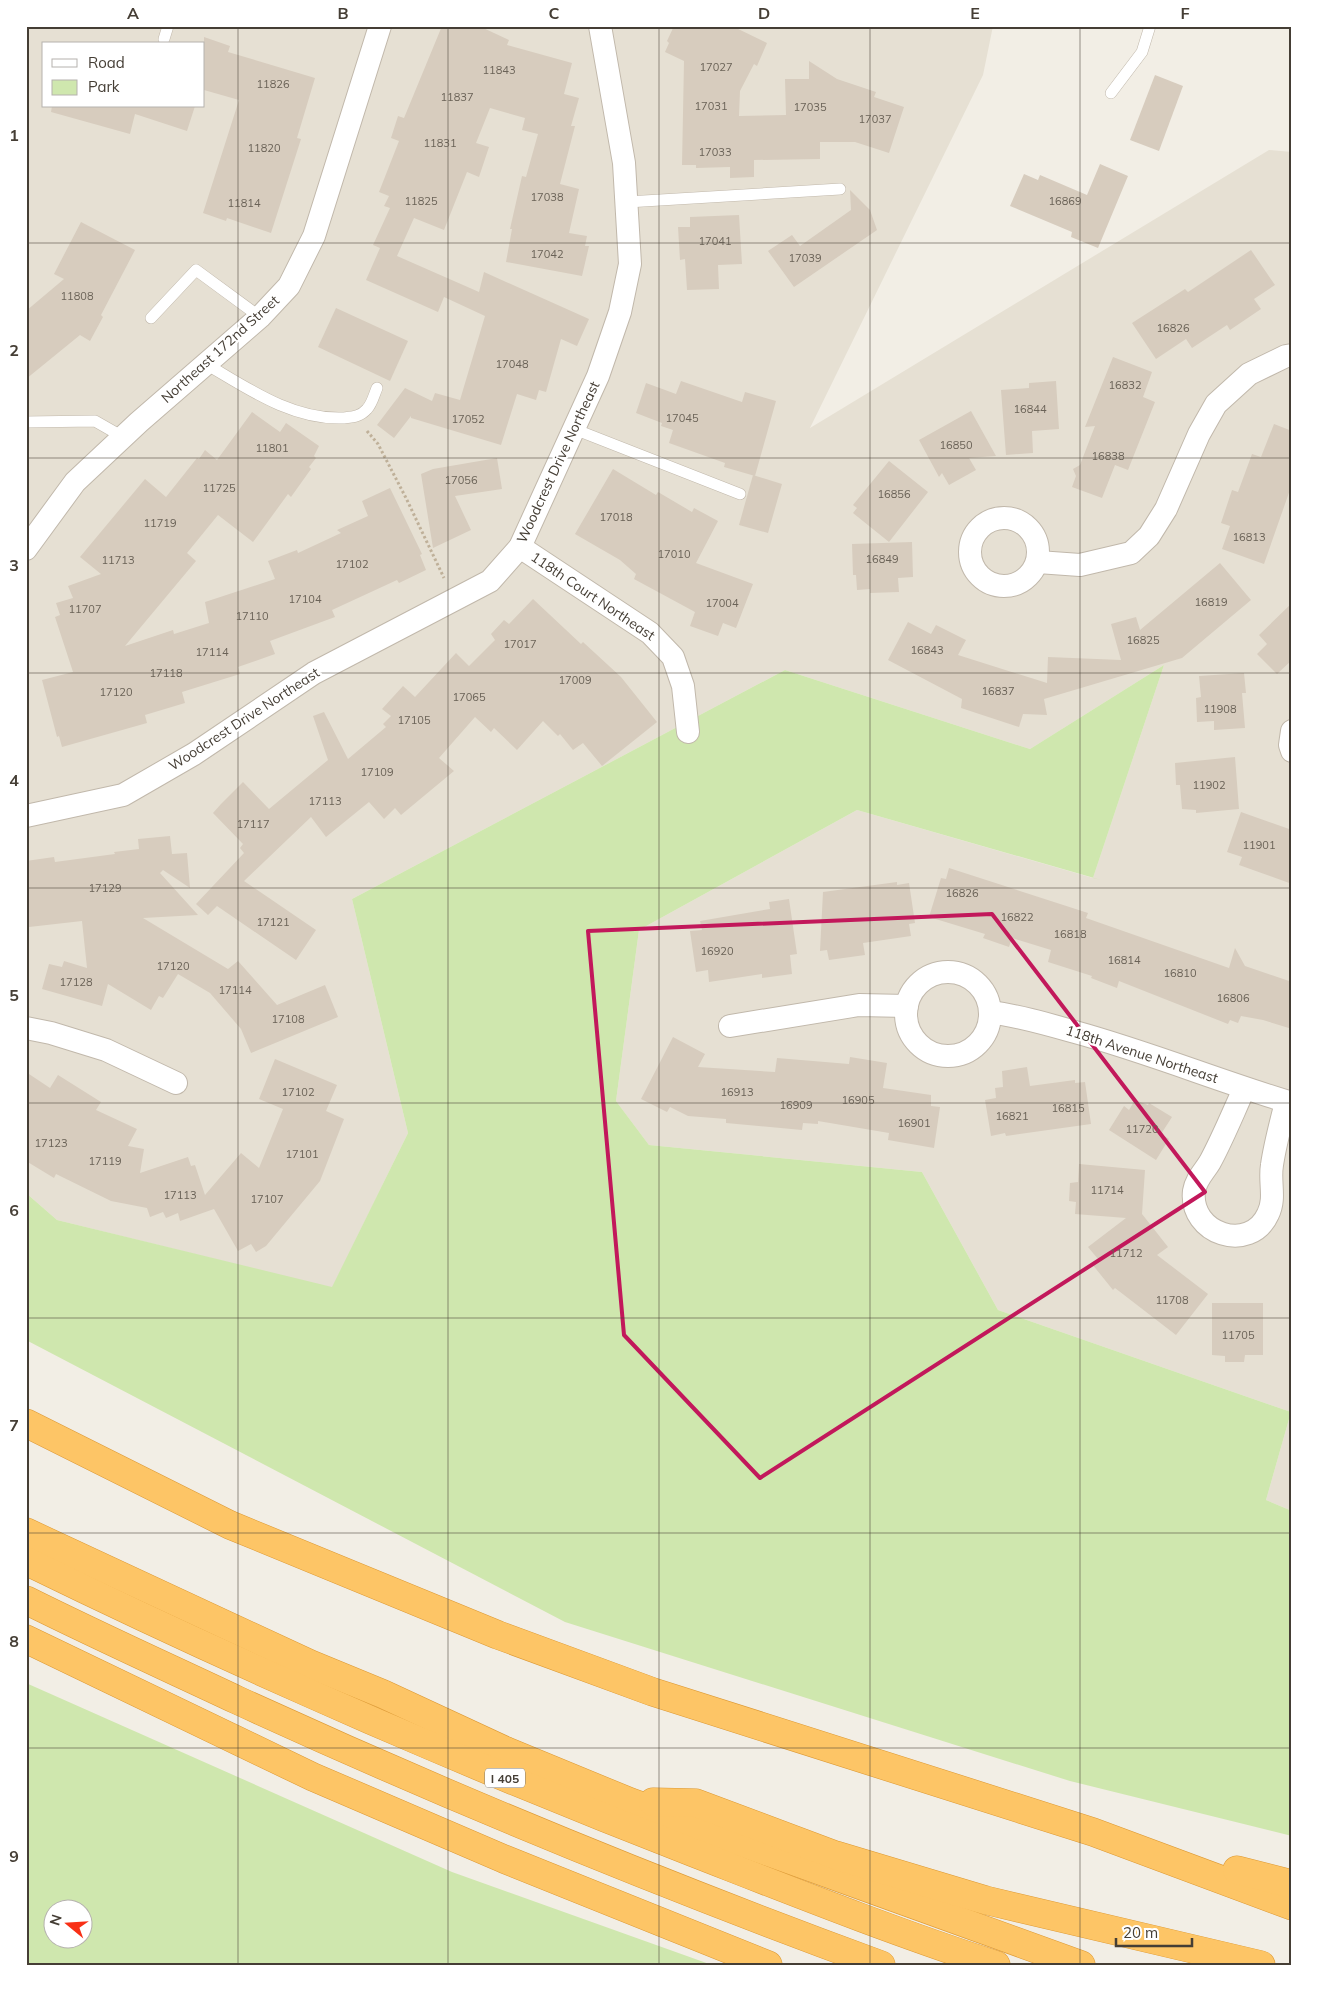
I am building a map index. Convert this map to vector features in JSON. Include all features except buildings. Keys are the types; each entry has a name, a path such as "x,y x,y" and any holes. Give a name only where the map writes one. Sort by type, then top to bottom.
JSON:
{"highway":[{"path":"26,1424 230,1526 498,1635 653,1692 1093,1832 1292,1906"},
{"name":"I 405","path":"26,1532 310,1664 383,1694 506,1751 630,1802 1081,1965"},
{"name":"I 405","path":"26,1562 263,1672 529,1789 801,1894 996,1965"},
{"name":"I 405","path":"26,1600 346,1750 682,1890 881,1965"},
{"path":"26,1639 322,1781 504,1860 768,1965"},
{"path":"630,1802 696,1804 835,1855 985,1900 1261,1965"},
{"path":"1093,1832 1292,1884"}],"street":[{"name":"Northeast 172nd Street","path":"26,549 75,482 123,437 260,317 288,286 314,236 380,26"},
{"name":"Woodcrest Drive Northeast","path":"27,812 123,795 194,754 314,673 490,581 520,547 598,376 620,312 630,264 624,162 600,26"},
{"path":"1038,562 1080,565 1131,553 1149,536 1166,509 1199,434 1216,404 1248,374 1292,355"},
{"name":"118th Court Northeast","path":"520,547 650,632 673,657 683,686 688,732"},
{"path":"1292,731 1290,745 1292,751"},
{"path":"940,972 964,975 974,981 988,1000 990,1012 989,1024 984,1035 967,1052 955,1056 943,1056 921,1047 913,1038 908,1027 906,1015 912,992 919,983 929,976 940,972"},
{"path":"730,1026 859,1005 907,1006"},
{"name":"118th Avenue Northeast","path":"990,1012 1019,1016 1117,1044 1289,1103"},
{"path":"26,1028 51,1033 106,1050 176,1084"},
{"path":"1244,1089 1210,1163 1197,1180 1194,1190 1194,1201 1201,1220 1217,1233 1228,1236 1246,1234 1261,1226 1268,1216 1272,1206 1273,1194 1271,1167 1289,1103"}],"lane":[{"path":"164,40 168,26"},
{"path":"1111,93 1142,52 1150,26"},
{"path":"627,202 840,189"},
{"path":"151,318 196,270 260,317"},
{"path":"206,364 262,396 305,414 334,418 356,417 368,408 377,388"},
{"path":"26,422 95,421 123,437"},
{"path":"574,429 740,494"}],"path":[{"path":"356,417 378,444 455,600"}],"highlighted area":[{"path":"992,914 1205,1192 760,1478 624,1335 588,931"}],"shaded area":[{"path":"26,26 993,26 983,75 810,428 1269,150 1292,152 1292,1511 1266,1500 1291,1412 998,1310 922,1172 649,1145 616,1101 639,930 857,810 1093,878 1164,665 1030,749 785,670 352,899 408,1133 332,1288 57,1220 26,1193"}],"green space":[{"path":"1164,665 1093,878 857,810 639,930 616,1101 649,1145 922,1172 998,1310 1291,1412 1266,1500 1292,1511 1292,1836 1070,1781 565,1622 26,1340 26,1193 57,1220 332,1287 408,1133 352,899 785,670 1030,749"},
{"path":"26,1683 452,1872 712,1965 26,1965"}]}
